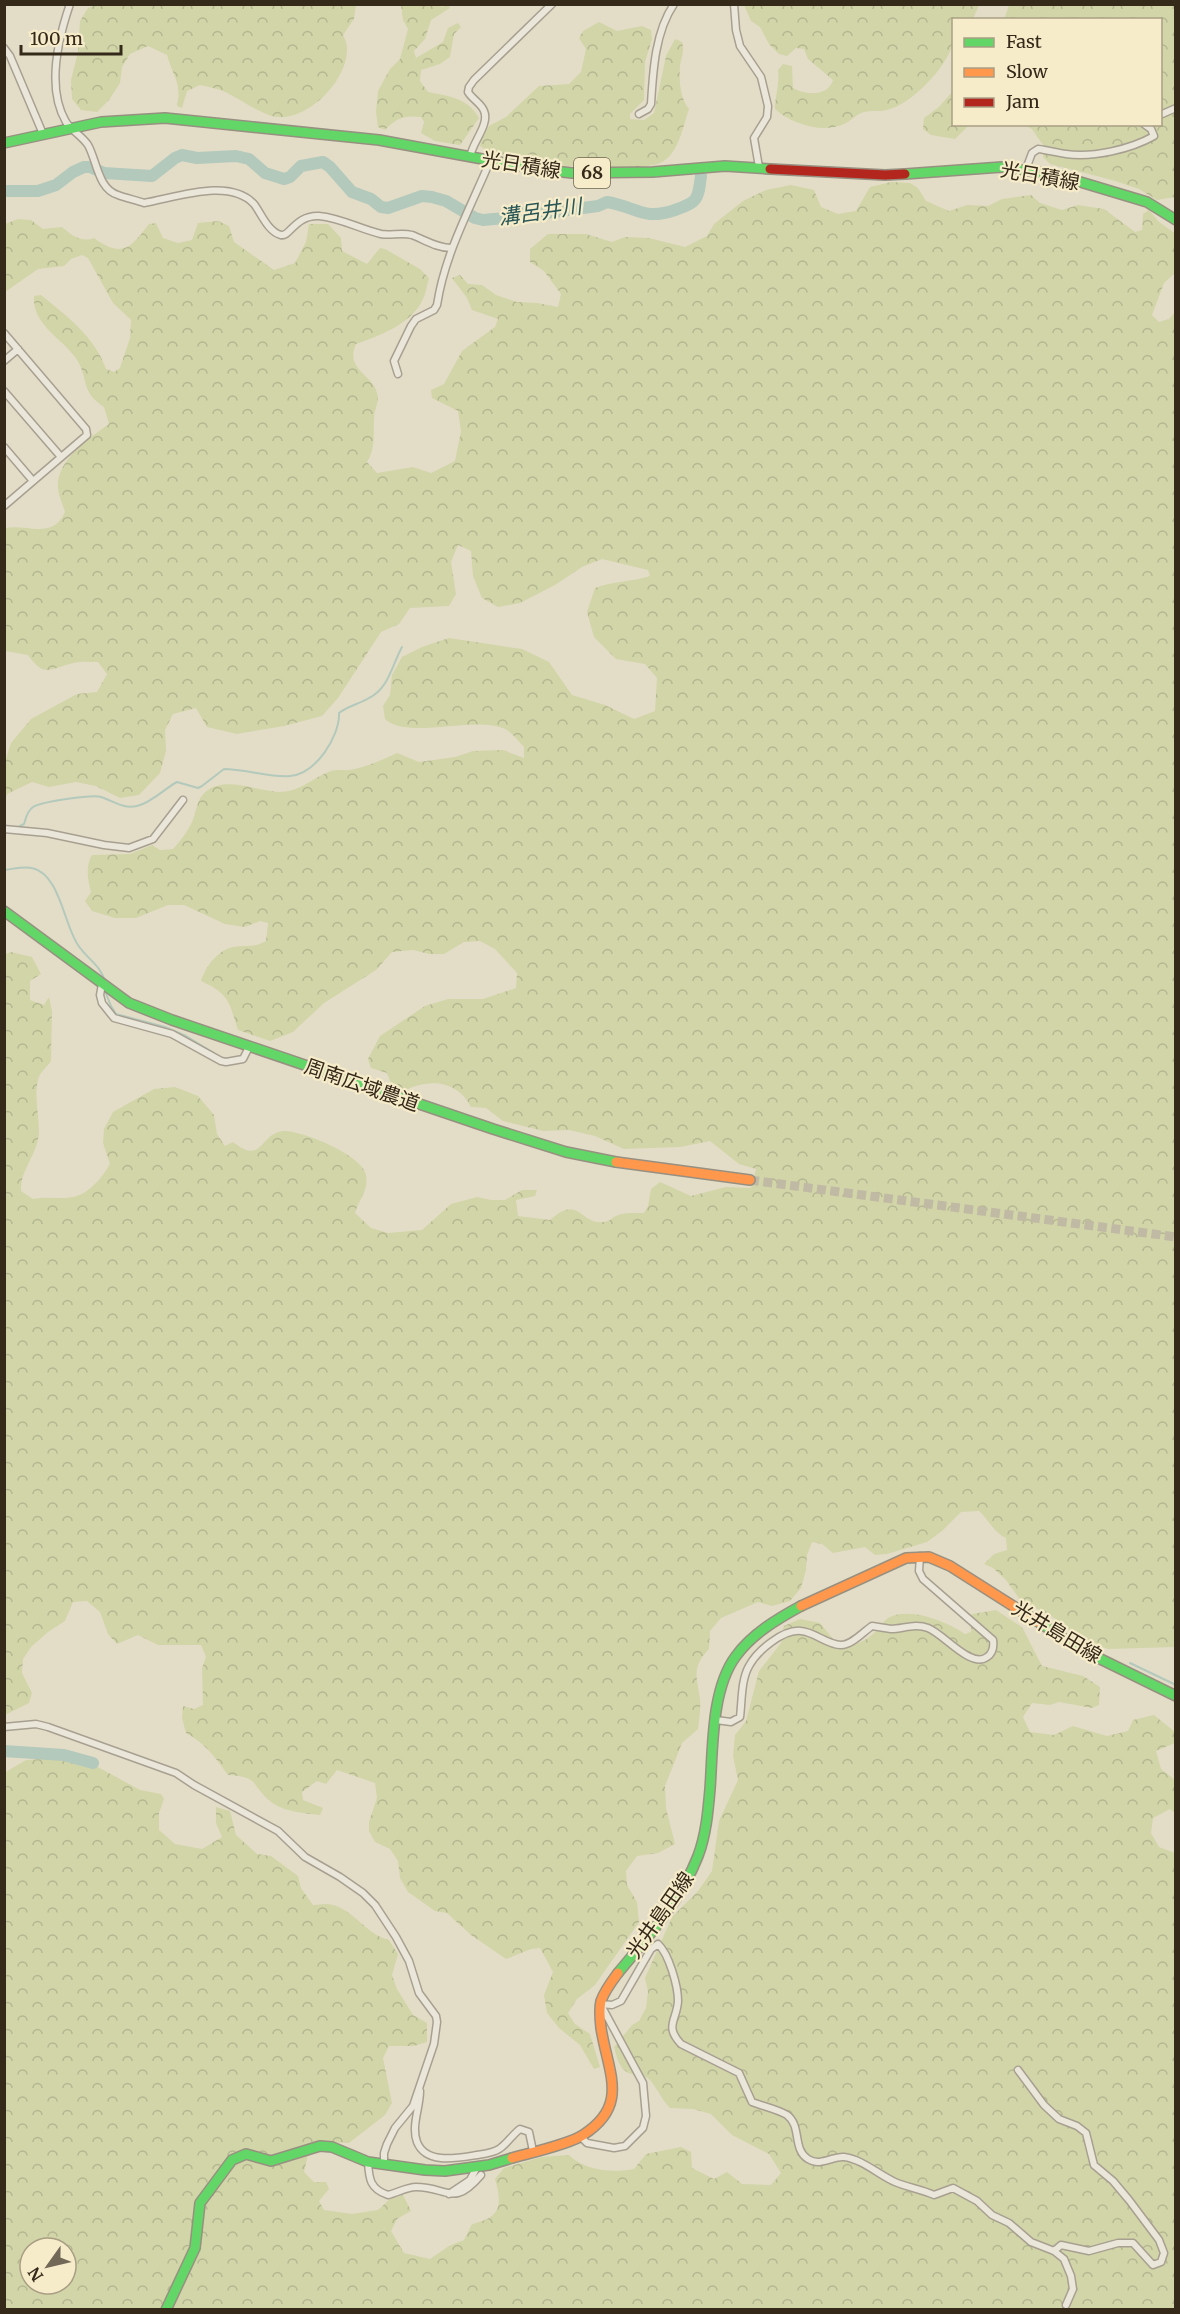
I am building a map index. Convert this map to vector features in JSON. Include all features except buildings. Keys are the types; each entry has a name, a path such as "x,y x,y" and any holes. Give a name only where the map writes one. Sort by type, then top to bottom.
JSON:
{"main road":[{"name":"光日積線","path":"4,142 70,128 132,119 165,118 379,140 537,169 583,173 653,172 698,167 759,167 847,175 885,175 1002,167 1057,175 1130,196 1147,202 1176,220"},
{"name":"周南広域農道","path":"4,911 129,1003 249,1047 567,1152 632,1165 750,1180"},
{"name":"光井島田線","path":"600,2004 610,1985 685,1884 697,1861 708,1812 716,1720 726,1671 735,1657 756,1634 772,1622 897,1561 928,1556 942,1560 1078,1648 1176,1696"},
{"path":"166,2310 195,2248 200,2203 232,2160 246,2154 272,2161 320,2146 332,2147 368,2162 384,2165 479,2171 580,2137 603,2120 613,2098 600,2004"}],"street":[{"path":"70,4 60,36 56,73 58,93 63,116 70,128 83,139 109,191 144,203 206,190 224,191 252,203 268,225 279,234 284,235 289,232 306,216 316,216 382,234 411,235 437,246 451,248"},
{"path":"470,157 471,149 485,123 486,116 483,108 468,92 469,87 552,4"},
{"path":"639,114 648,109 651,104 656,55 665,21 674,4"},
{"path":"734,4 740,46 761,77 768,106 767,117 754,138 759,167"},
{"path":"4,48 10,56 43,134"},
{"path":"1162,115 1176,108"},
{"path":"1026,169 1032,153 1038,149 1083,155 1116,149 1145,141 1154,136 1147,126"},
{"path":"398,374 394,365 398,350 416,319 434,310 437,305 451,248 490,161"},
{"path":"4,333 86,429 87,435 5,505"},
{"path":"4,361 18,349"},
{"path":"4,391 61,457"},
{"path":"4,447 33,481"},
{"path":"4,829 47,833 129,848 153,839 183,800"},
{"path":"102,984 100,995 102,1003 107,1012 121,1022 135,1023 172,1034 214,1058 226,1062 243,1059 249,1047"},
{"path":"716,1720 731,1722 740,1717 748,1667 768,1646 793,1631 802,1631 840,1645 850,1642 872,1626 889,1629 917,1625 928,1628 975,1660 982,1660 989,1655 993,1640 923,1579 919,1571 920,1556"},
{"path":"4,1727 36,1724 48,1727 176,1773 278,1831 305,1857 363,1893 386,1920 409,1961 419,1993 436,2016 437,2032 434,2044 413,2106 395,2128 387,2144 384,2152 384,2165"},
{"path":"600,2004 612,2006 621,2001 651,1949 658,1944 664,1950 672,1971 678,2001 672,2028 674,2036 681,2044 739,2073 752,2102 786,2115 793,2122 799,2150 809,2160 820,2163 844,2157 864,2164 896,2183 916,2187 934,2195 953,2188 977,2201 992,2215 1009,2223 1031,2242 1054,2251 1064,2259 1071,2276 1073,2289 1066,2305"},
{"path":"580,2137 587,2143 614,2148 624,2146 644,2128 646,2116 643,2083 600,2004"},
{"path":"1018,2070 1044,2105 1059,2119 1077,2126 1086,2133 1094,2165 1113,2181 1129,2200 1159,2240 1164,2253 1161,2262 1153,2265 1133,2243 1118,2243 1089,2251 1061,2245 1054,2251"},
{"path":"420,2085 420,2105 415,2122 415,2134 418,2144 430,2155 440,2158 456,2158 490,2153 498,2150 520,2129 529,2132 533,2151"},
{"path":"368,2162 369,2179 379,2192 388,2195 411,2187 448,2194 470,2180 479,2171"}],"green space":[{"path":"744,4 979,5 973,18 952,18 952,45 949,53 936,73 917,92 897,106 884,111 864,112 844,124 827,128 798,123 775,109 778,70 783,64 792,66 793,88 810,93 821,92 830,86 833,80 808,59 804,49 796,48 787,56 779,54 769,44 760,27 751,21"},
{"path":"95,5 356,5 354,19 343,35 347,46 346,60 334,85 324,96 302,112 277,117 257,110 223,91 200,85 187,91 182,108 177,106 178,85 167,55 148,46 130,54 122,67 120,83 109,100 97,112 81,110 72,99 71,80 78,52 80,21 88,8"},
{"path":"401,5 441,5 441,7 448,5 450,8 431,20 425,39 414,51 416,58 443,42 448,28 458,23 461,27 454,34 450,57 440,64 421,70 420,81 428,92 464,102 475,111 479,118 460,145 435,141 421,133 424,122 421,117 401,118 385,130 378,127 376,112 378,91 390,69 400,59 408,29 403,20"},
{"path":"1009,5 1175,5 1175,197 1157,200 1139,189 1050,164 1043,157 1045,148 1032,129 1026,126 1162,126 1162,18 1005,18"},
{"path":"599,22 617,31 642,26 651,30 652,39 645,62 644,100 630,114 630,119 644,120 654,113 666,56 675,39 682,42 680,83 682,95 689,109 680,138 668,158 648,166 599,168 541,163 515,158 480,146 489,126 506,117 539,86 569,84 581,72 586,49 579,38 583,31"},
{"path":"952,92 952,126 968,126 955,139 931,135 923,129 924,118 939,107"},
{"path":"891,182 910,183 918,188 926,201 949,211 967,205 988,206 1002,199 1031,195 1040,203 1062,210 1078,205 1104,209 1135,232 1142,230 1143,214 1149,210 1159,222 1176,234 1174,274 1164,283 1152,315 1159,322 1169,319 1175,312 1175,1647 1108,1649 1081,1639 1050,1615 1021,1601 1006,1580 993,1568 984,1564 994,1554 1007,1550 1006,1538 998,1533 979,1511 961,1512 927,1542 887,1554 875,1555 865,1547 833,1553 822,1544 812,1542 807,1555 801,1588 790,1601 772,1606 758,1602 721,1618 710,1631 709,1649 697,1667 700,1703 698,1729 682,1743 665,1786 666,1808 675,1844 658,1853 637,1856 626,1871 627,1885 637,1902 639,1922 595,1985 577,1999 568,2013 575,2024 590,2034 600,2067 594,2069 580,2045 559,2028 547,2013 544,1995 553,1972 540,1948 531,1949 506,1959 471,1935 447,1913 435,1911 408,1892 400,1878 398,1861 390,1849 375,1842 369,1831 369,1822 377,1798 375,1783 337,1770 326,1784 317,1781 302,1792 303,1800 323,1808 320,1815 287,1810 270,1801 254,1782 228,1775 204,1746 186,1733 182,1718 183,1706 194,1709 203,1705 202,1668 206,1657 201,1645 158,1645 138,1635 117,1644 108,1634 100,1612 87,1601 73,1602 65,1621 31,1647 23,1659 22,1673 32,1693 29,1703 5,1715 5,954 11,952 32,957 41,974 30,981 30,1000 44,1005 49,997 52,1011 51,1061 40,1075 37,1087 38,1140 21,1183 21,1191 33,1199 70,1198 90,1188 110,1164 103,1143 104,1129 113,1112 154,1089 175,1087 198,1096 214,1115 217,1134 225,1146 233,1142 243,1149 256,1150 269,1137 283,1131 316,1139 343,1152 362,1167 367,1180 355,1213 371,1228 388,1233 422,1230 451,1204 477,1197 505,1200 522,1190 537,1190 535,1196 516,1200 518,1216 550,1220 568,1209 575,1210 598,1222 608,1221 622,1214 644,1213 648,1206 651,1189 660,1182 691,1196 726,1187 751,1188 756,1169 739,1164 710,1141 680,1147 624,1149 595,1136 569,1130 543,1131 503,1121 486,1108 471,1107 459,1092 443,1084 424,1084 406,1090 392,1086 387,1073 371,1068 368,1059 380,1036 425,1006 448,999 483,999 516,988 517,973 495,949 480,941 464,942 444,954 429,954 413,950 392,952 376,970 324,1003 293,1032 270,1041 238,1030 227,999 201,981 217,955 233,947 253,946 266,941 268,923 260,921 245,927 225,924 184,905 168,905 136,918 115,918 92,911 85,901 91,892 88,869 92,855 130,854 152,845 160,850 173,849 190,826 201,797 216,786 234,784 280,792 294,790 331,771 356,769 397,753 419,762 455,757 473,751 503,750 524,758 524,747 503,728 475,724 409,728 395,725 385,719 383,706 390,695 392,675 402,657 449,638 522,649 549,662 572,695 605,705 634,719 655,711 657,678 645,664 616,659 594,637 587,612 595,588 650,576 648,570 602,559 582,567 555,585 520,603 498,607 482,598 473,576 471,551 458,545 451,562 456,594 449,606 410,608 399,624 381,632 338,698 322,716 284,726 237,734 207,727 196,708 173,714 165,730 166,751 160,773 139,795 120,798 96,786 76,782 49,787 32,782 7,794 5,801 5,762 11,743 31,719 77,694 97,692 107,674 98,662 76,662 48,670 39,667 28,655 5,651 5,528 47,528 60,521 65,512 58,489 62,469 75,451 109,424 104,407 88,390 75,357 48,330 37,315 34,296 41,295 70,319 95,347 106,369 114,372 120,368 130,338 131,320 113,303 88,258 82,255 71,259 64,266 38,269 5,292 5,224 18,219 31,220 43,229 62,227 77,237 85,240 94,238 112,248 119,249 131,245 149,224 156,223 163,238 178,243 192,240 198,223 218,221 229,226 234,242 274,270 295,263 306,242 309,224 328,224 341,238 342,251 367,264 380,248 420,269 429,278 417,309 394,328 356,344 353,353 357,367 372,383 378,397 374,416 373,446 367,462 377,473 413,467 431,473 455,461 461,431 458,411 432,398 431,390 444,384 462,351 495,327 498,319 472,310 467,298 452,278 460,275 468,284 482,285 496,295 517,302 558,307 561,294 544,271 530,262 530,249 548,234 586,234 612,242 625,237 649,238 685,247 707,236 714,224 743,201 766,190 791,185 814,190 821,207 838,214 856,211 870,187"},
{"path":"996,1610 1022,1627 1042,1666 1083,1676 1100,1687 1099,1705 1092,1708 1059,1702 1050,1705 1032,1703 1023,1717 1030,1732 1054,1735 1073,1726 1107,1736 1128,1731 1133,1720 1154,1715 1175,1732 1175,1743 1156,1751 1161,1769 1175,1780 1175,1813 1170,1809 1153,1818 1151,1833 1159,1847 1175,1853 1175,2309 5,2309 4,1773 26,1760 55,1758 94,1765 140,1790 161,1794 164,1799 159,1813 159,1830 175,1844 202,1849 222,1837 216,1823 216,1807 230,1811 236,1835 257,1854 271,1856 298,1876 301,1888 313,1905 328,1904 341,1908 374,1933 389,1940 398,1954 392,1975 397,1989 413,2015 427,2023 427,2042 414,2046 389,2046 383,2058 392,2103 385,2115 349,2143 324,2142 310,2146 304,2172 314,2182 326,2182 329,2189 319,2201 324,2210 352,2214 378,2210 390,2199 403,2195 411,2211 397,2219 391,2231 404,2253 430,2259 449,2246 464,2240 472,2224 494,2214 499,2204 495,2179 504,2168 542,2157 569,2155 591,2168 608,2171 626,2170 634,2169 646,2154 681,2147 691,2152 692,2168 714,2179 727,2172 742,2184 771,2185 781,2173 769,2154 732,2135 711,2114 693,2109 670,2108 648,2078 624,2070 614,2047 632,2025 639,2021 646,2008 648,1992 645,1978 672,1917 698,1891 712,1871 719,1821 738,1780 733,1756 735,1735 746,1721 759,1671 781,1643 784,1626 800,1619 820,1623 833,1639 854,1645 872,1635 888,1618 899,1614 929,1617 965,1634 971,1632 972,1614"}],"waterway":[{"name":"溝呂井川","path":"4,191 38,191 56,185 84,167 104,173 152,176 182,155 197,158 236,156 249,159 265,173 284,179 290,177 301,166 323,162 352,192 371,199 381,207 388,208 422,196 432,197 446,201 475,218 483,220 505,218 526,212 538,214 598,206 607,202 647,214 664,213 693,202 698,195 701,176"},
{"path":"16,828 24,824 33,807 55,801 96,796 122,806 132,807 147,802 177,782 198,788 224,769 267,775 300,774 309,769 331,743 339,713 376,694 386,682 402,647"},
{"path":"4,870 32,868 41,872 49,880 60,901 73,936 100,971 105,982"},
{"path":"105,991 116,1014 165,1027 186,1036 214,1053"},
{"path":"1130,1663 1176,1685"},
{"path":"4,1751 64,1755 93,1763"}],"tunnel":[{"path":"750,1180 1176,1237"}],"traffic: fast":[{"path":"4,143 101,122 165,118 379,140 537,169 572,173 653,172 725,166 770,169"},
{"path":"905,174 1002,167 1057,175 1147,202 1176,220"},
{"path":"4,911 129,1003 172,1020 493,1129 566,1152 616,1162"},
{"path":"618,1973 673,1903 698,1856 707,1815 715,1720 722,1685 728,1670 742,1648 757,1634 801,1606"},
{"path":"1040,1623 1078,1648 1176,1696"},
{"path":"166,2310 195,2248 200,2203 232,2160 246,2154 271,2161 320,2146 332,2147 368,2162 425,2170 445,2171 489,2165 512,2158"}],"traffic: slow":[{"path":"616,1162 750,1180"},
{"path":"801,1606 906,1558 929,1557 950,1566 1040,1623"},
{"path":"512,2158 569,2142 598,2124 607,2112 612,2087 601,2028 600,2007 604,1993 618,1973"}],"traffic: jam":[{"path":"770,169 905,174"}]}
